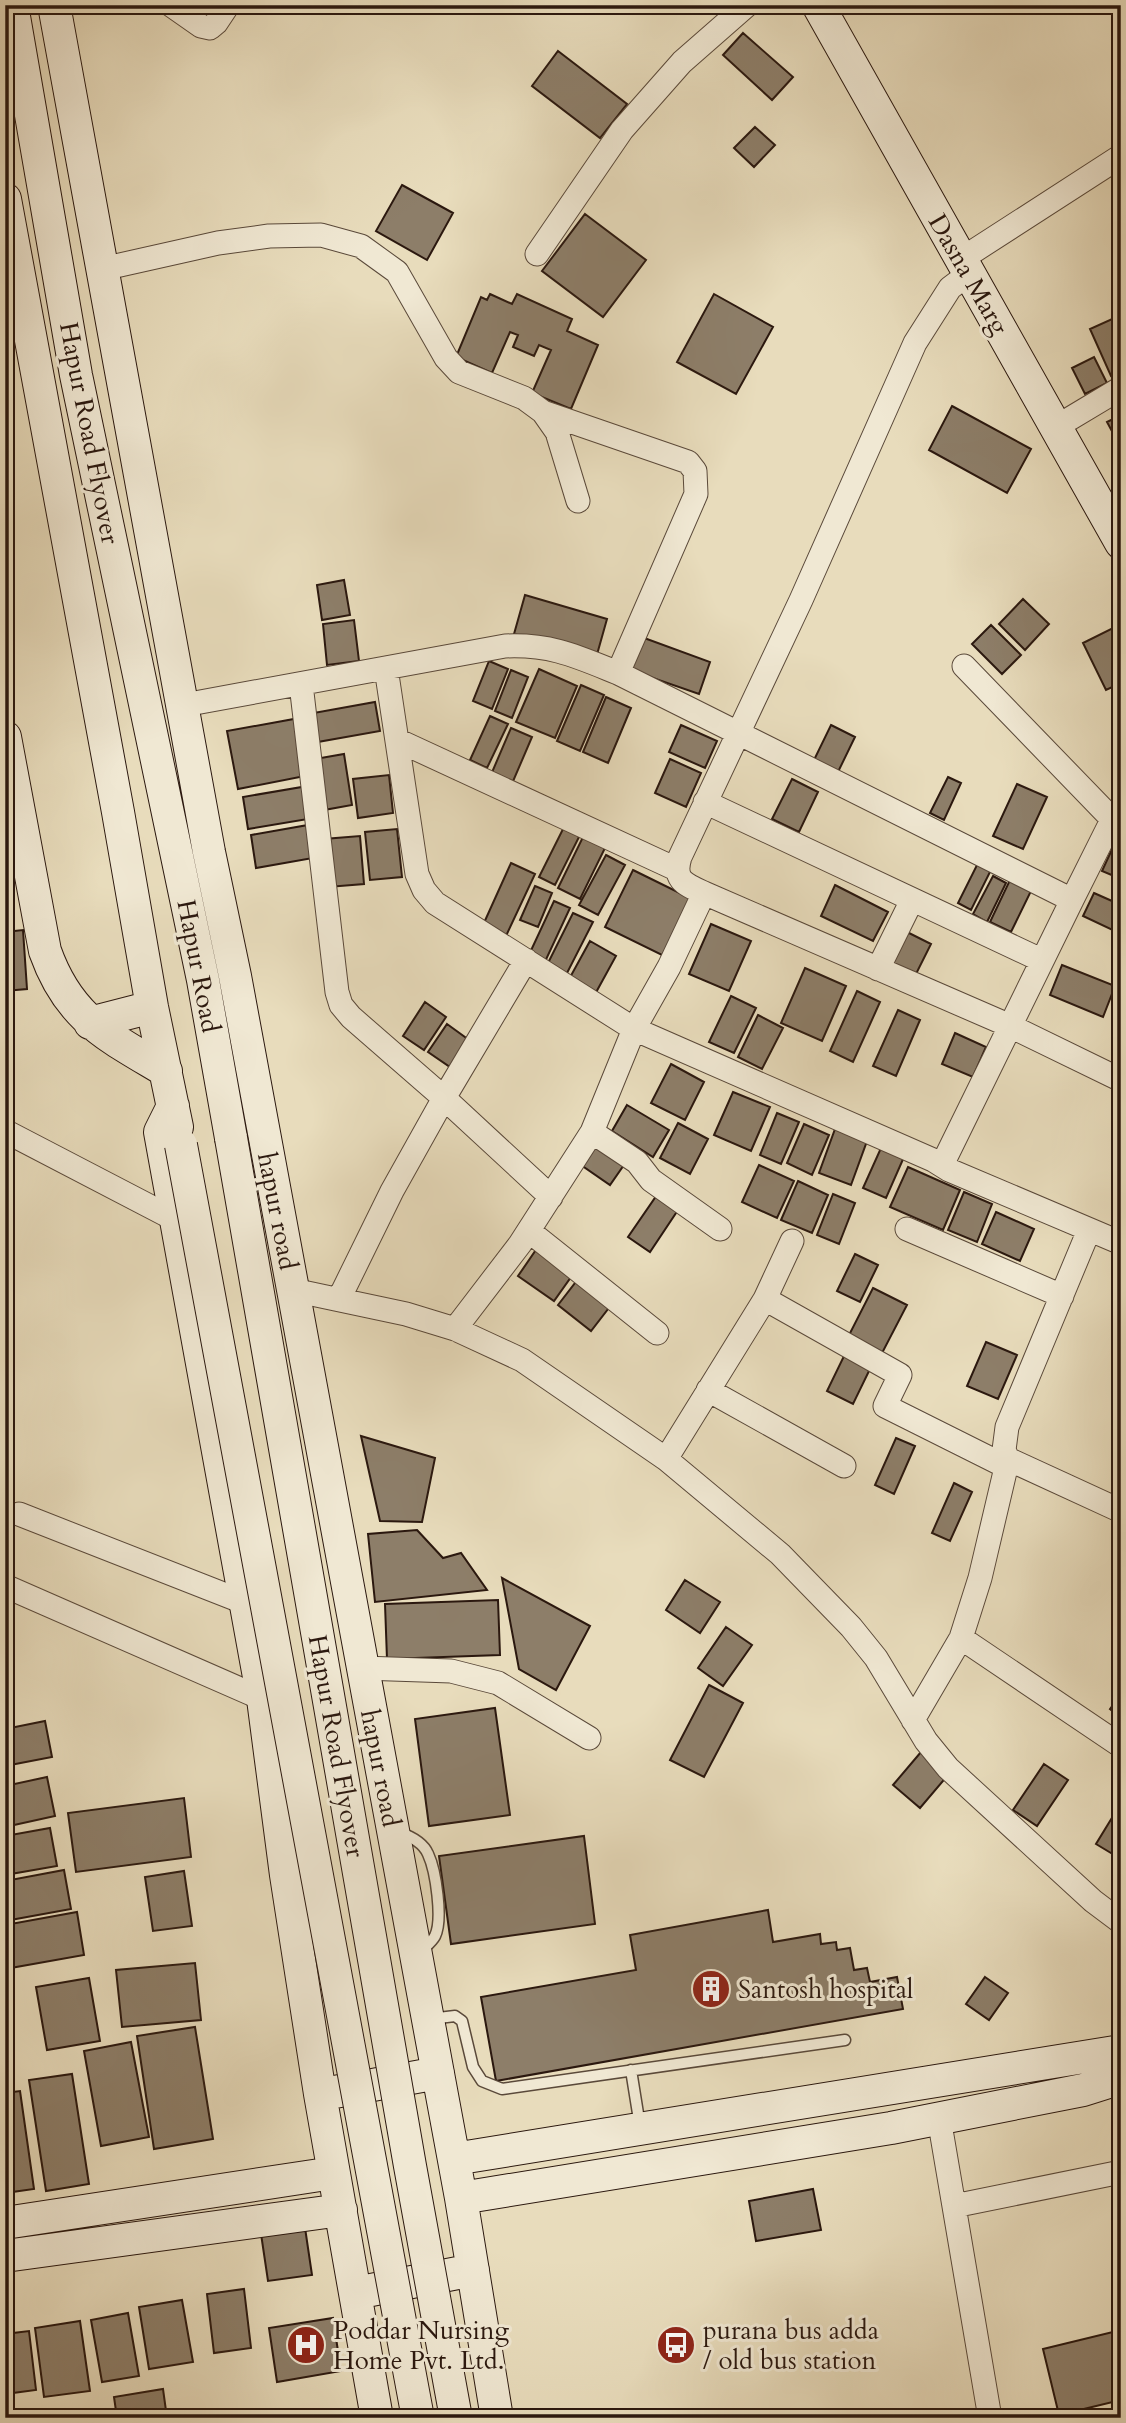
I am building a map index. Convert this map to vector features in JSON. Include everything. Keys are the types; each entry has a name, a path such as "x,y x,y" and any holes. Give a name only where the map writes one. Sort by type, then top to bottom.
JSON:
{"street":[{"name":"Hapur Road Flyover","path":"12,5 76,375 178,859"},
{"name":"hapur road","path":"54,5 209,852 454,2159 497,2418"},
{"path":"171,5 201,26 210,28 228,5"},
{"path":"537,254 637,112 682,62 747,5"},
{"name":"Dasna Marg","path":"818,5 1121,543"},
{"path":"1121,156 965,266 915,343 676,869 686,886 1009,1025 1121,1080"},
{"name":"Hapur Road Flyover","path":"5,199 152,1007 181,1145 418,2418"},
{"path":"102,269 218,243 269,236 321,235 361,246 397,272 446,358 459,372 524,398 543,412 688,462 695,471 696,494 618,673"},
{"path":"1056,427 1121,388"},
{"path":"543,412 557,432 578,501"},
{"path":"184,705 505,646 533,645 570,653 618,673 1072,900"},
{"path":"942,1165 1041,960 1117,818 964,666"},
{"path":"386,668 417,874 424,890 435,903 634,1029 1121,1243"},
{"path":"301,684 337,992 341,1005 351,1017 551,1197"},
{"path":"5,737 45,951 54,975 66,996 90,1023 166,1071"},
{"path":"397,740 676,869"},
{"path":"705,802 1041,960"},
{"path":"178,859 209,852"},
{"name":"Hapur Road","path":"178,859 204,980 220,1074"},
{"path":"455,1329 529,1231 592,1132 634,1029 669,967 704,893"},
{"path":"878,969 912,900"},
{"path":"339,1300 392,1191 526,961"},
{"path":"90,1023 152,1007"},
{"name":"Hapur Road Flyover","path":"220,1074 456,2418"},
{"path":"220,1074 261,1120"},
{"path":"173,1106 160,1132 263,1699 286,1875 320,2094 377,2418"},
{"path":"5,1131 178,1221"},
{"path":"592,1132 637,1162 651,1180 720,1229"},
{"path":"906,1229 1062,1296"},
{"path":"914,1720 961,1638 1008,1463 1004,1450 1007,1427 1089,1230"},
{"path":"529,1231 657,1333"},
{"path":"666,1459 765,1299 792,1241"},
{"path":"293,1290 406,1314 455,1329 522,1360 666,1459 780,1554 851,1627 876,1658 926,1741 948,1768 1093,1901 1121,1922"},
{"path":"765,1299 900,1375 885,1406 1121,1511"},
{"path":"708,1390 844,1466"},
{"path":"19,1514 246,1603"},
{"path":"5,1586 263,1699"},
{"path":"961,1638 1121,1746"},
{"path":"362,1668 451,1671 498,1683 589,1738"},
{"path":"454,2159 1121,2050"},
{"path":"320,2094 438,2073"},
{"path":"461,2198 891,2128 1083,2090 1121,2078"},
{"path":"939,2118 990,2418"},
{"path":"5,2223 334,2172"},
{"path":"954,2206 1121,2172"},
{"path":"5,2256 341,2210"},
{"path":"355,2293 472,2270"}],"lane":[{"path":"428,2019 455,2016 462,2021 473,2067 482,2081 502,2089 845,2040"},
{"path":"631,2070 640,2129"}],"building":[{"path":"743,33 793,77 772,100 723,55"},
{"path":"558,51 627,104 600,138 532,86"},
{"path":"755,127 775,145 754,167 734,148"},
{"path":"402,185 453,213 427,260 376,231"},
{"path":"585,214 646,260 603,317 542,271"},
{"path":"490,294 512,304 517,294 572,319 567,331 598,345 571,409 532,393 551,350 539,345 534,356 513,347 518,335 510,332 492,373 456,357 481,297 487,300"},
{"path":"714,294 773,327 736,394 677,362"},
{"path":"1121,294 1121,309 1114,298"},
{"path":"1121,315 1121,372 1111,376 1090,329"},
{"path":"1094,357 1107,383 1085,394 1072,368"},
{"path":"952,406 1031,449 1007,493 929,450"},
{"path":"1121,415 1121,448 1107,422"},
{"path":"344,580 350,615 322,620 317,585"},
{"path":"525,595 607,619 596,658 514,634"},
{"path":"1023,599 1049,624 1025,650 999,624"},
{"path":"354,620 359,661 327,665 323,624"},
{"path":"1121,624 1121,683 1106,690 1083,643"},
{"path":"991,625 1021,655 1002,674 972,644"},
{"path":"636,635 710,662 699,694 624,668"},
{"path":"489,661 508,669 492,709 473,701"},
{"path":"539,669 577,686 555,738 516,722"},
{"path":"511,670 528,677 512,718 495,711"},
{"path":"581,685 604,695 580,751 557,741"},
{"path":"606,697 631,708 608,763 583,752"},
{"path":"375,702 380,731 312,743 308,714"},
{"path":"490,716 508,724 487,768 470,760"},
{"path":"294,719 305,776 238,789 227,731"},
{"path":"681,725 717,741 705,768 669,752"},
{"path":"831,725 855,737 837,774 813,762"},
{"path":"511,728 532,737 511,786 490,777"},
{"path":"344,754 352,805 324,810 315,759"},
{"path":"670,759 701,773 686,807 655,793"},
{"path":"389,775 393,813 358,818 353,779"},
{"path":"948,777 961,783 944,820 930,813"},
{"path":"792,779 818,792 799,832 772,819"},
{"path":"1017,784 1047,797 1023,849 993,836"},
{"path":"302,787 308,819 248,829 243,797"},
{"path":"308,825 313,858 256,868 251,835"},
{"path":"565,825 581,833 555,885 539,877"},
{"path":"397,829 402,877 370,880 365,832"},
{"path":"1121,830 1121,879 1102,871"},
{"path":"360,836 364,884 328,887 324,839"},
{"path":"583,837 605,848 580,899 558,888"},
{"path":"606,855 625,865 598,915 579,905"},
{"path":"979,861 992,868 971,910 958,903"},
{"path":"511,863 535,874 506,936 483,925"},
{"path":"633,870 694,900 666,957 605,927"},
{"path":"993,876 1006,883 987,922 973,914"},
{"path":"1010,880 1031,891 1011,932 990,922"},
{"path":"835,885 888,912 873,941 821,916"},
{"path":"535,886 552,893 538,927 520,920"},
{"path":"1094,893 1121,905 1121,934 1083,916"},
{"path":"554,901 570,908 543,966 527,959"},
{"path":"573,913 593,922 564,979 545,969"},
{"path":"711,924 751,941 729,991 689,974"},
{"path":"23,930 27,989 5,991 5,932"},
{"path":"903,930 931,944 914,978 887,964"},
{"path":"590,941 616,956 594,996 568,981"},
{"path":"1062,965 1115,986 1103,1017 1050,995"},
{"path":"805,968 846,986 822,1041 781,1023"},
{"path":"857,991 880,1002 853,1062 830,1051"},
{"path":"731,996 756,1008 734,1053 709,1042"},
{"path":"425,1002 446,1017 424,1050 403,1036"},
{"path":"898,1010 920,1020 896,1076 873,1066"},
{"path":"758,1015 783,1028 762,1069 738,1057"},
{"path":"447,1024 469,1040 450,1067 428,1052"},
{"path":"955,1033 986,1047 973,1077 942,1064"},
{"path":"671,1064 704,1082 685,1120 651,1103"},
{"path":"733,1092 770,1107 751,1151 714,1135"},
{"path":"627,1105 669,1130 653,1157 612,1131"},
{"path":"777,1113 799,1122 781,1164 760,1155"},
{"path":"678,1123 708,1139 690,1174 660,1158"},
{"path":"804,1124 829,1135 812,1175 787,1163"},
{"path":"835,1129 867,1141 851,1185 819,1173"},
{"path":"598,1142 626,1162 610,1185 581,1165"},
{"path":"881,1148 904,1157 886,1198 863,1188"},
{"path":"759,1165 794,1181 777,1218 742,1202"},
{"path":"908,1167 960,1190 943,1230 890,1207"},
{"path":"798,1181 828,1195 812,1233 781,1220"},
{"path":"659,1192 680,1207 650,1252 628,1237"},
{"path":"964,1192 992,1204 977,1242 948,1230"},
{"path":"833,1194 855,1203 839,1244 817,1235"},
{"path":"996,1212 1034,1229 1020,1261 982,1244"},
{"path":"540,1244 576,1270 554,1301 518,1276"},
{"path":"855,1254 878,1265 860,1302 837,1291"},
{"path":"582,1274 615,1300 591,1331 558,1305"},
{"path":"873,1288 907,1305 880,1357 847,1339"},
{"path":"986,1342 1017,1355 998,1399 967,1386"},
{"path":"844,1356 870,1369 853,1404 827,1391"},
{"path":"361,1436 435,1458 422,1522 380,1521"},
{"path":"896,1438 915,1446 894,1494 875,1485"},
{"path":"954,1483 972,1492 950,1541 932,1533"},
{"path":"417,1530 443,1558 461,1553 487,1590 375,1602 368,1534"},
{"path":"502,1578 590,1626 556,1690 519,1669"},
{"path":"685,1580 720,1602 700,1633 666,1610"},
{"path":"498,1600 500,1655 387,1659 385,1604"},
{"path":"726,1627 752,1645 723,1686 698,1668"},
{"path":"709,1685 743,1703 704,1777 670,1760"},
{"path":"1121,1694 1121,1718 1110,1709"},
{"path":"495,1708 510,1815 429,1826 415,1719"},
{"path":"45,1721 52,1757 5,1766 5,1729"},
{"path":"921,1752 948,1775 920,1808 893,1785"},
{"path":"1044,1764 1068,1780 1037,1826 1013,1810"},
{"path":"47,1777 55,1816 5,1827 5,1786"},
{"path":"184,1798 191,1857 76,1872 68,1813"},
{"path":"1121,1803 1121,1859 1096,1844"},
{"path":"50,1828 57,1866 5,1875 5,1836"},
{"path":"584,1836 595,1924 451,1944 439,1856"},
{"path":"64,1870 71,1909 5,1921 5,1881"},
{"path":"184,1871 192,1926 153,1931 145,1877"},
{"name":"Santosh hospital","path":"768,1910 773,1942 820,1934 821,1944 836,1942 837,1950 850,1948 854,1970 867,1968 870,1982 897,1977 903,2009 496,2081 481,1997 636,1970 630,1935"},
{"path":"77,1912 84,1955 5,1969 5,1925"},
{"path":"195,1963 201,2020 122,2027 116,1970"},
{"path":"985,1977 1008,1993 989,2020 966,2004"},
{"path":"89,1978 100,2041 47,2050 36,1987"},
{"path":"195,2027 213,2139 154,2149 137,2036"},
{"path":"131,2042 149,2137 101,2146 84,2051"},
{"path":"72,2074 89,2184 46,2191 29,2080"},
{"path":"20,2091 34,2189 5,2193 5,2093"},
{"path":"813,2189 821,2230 756,2241 749,2201"},
{"path":"304,2221 312,2275 268,2281 260,2227"},
{"path":"244,2289 251,2348 214,2353 207,2294"},
{"path":"182,2300 193,2362 149,2369 139,2307"},
{"path":"128,2313 139,2376 102,2382 91,2320"},
{"path":"333,2318 341,2371 277,2382 269,2328"},
{"path":"80,2321 90,2391 44,2397 35,2328"},
{"path":"1121,2330 1121,2400 1059,2415 1043,2349"},
{"path":"29,2331 36,2390 5,2394 5,2334"},
{"path":"163,2389 167,2418 117,2418 114,2397"}],"place":[{"name":"Santosh hospital","path":"711,1989"},
{"name":"Poddar Nursing Home Pvt. Ltd.","path":"306,2345"},
{"name":"purana bus adda / old bus station","path":"676,2345"}]}
